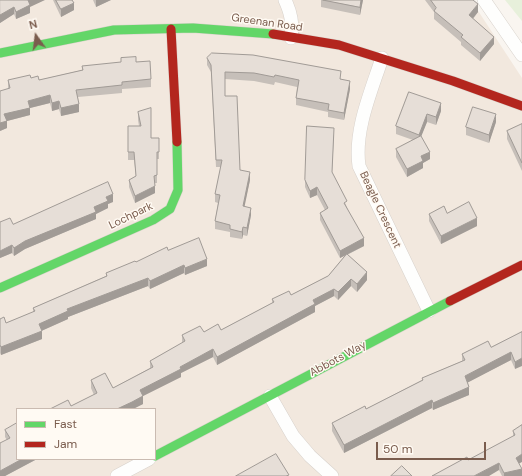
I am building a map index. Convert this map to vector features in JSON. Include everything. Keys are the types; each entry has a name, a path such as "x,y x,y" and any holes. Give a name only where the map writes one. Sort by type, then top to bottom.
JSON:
{"street":[{"path":"284,0 291,14 293,27 291,38"},
{"path":"484,0 522,56"},
{"name":"Lochpark","path":"0,288 153,220 170,209 178,190 179,171 171,29"},
{"name":"Greenan Road","path":"0,53 28,46 114,30 220,29 268,34 339,45 474,88 522,106"},
{"name":"Beagle Crescent","path":"382,58 365,111 356,149 359,166 429,310"},
{"name":"Abbots Way","path":"156,455 429,310 522,265"},
{"path":"270,396 293,436 310,456 332,476"},
{"path":"117,476 147,460"}],"shaded area":[{"path":"0,0 471,0 522,78 522,476 0,476"}],"green space":[{"path":"505,0 522,0 522,21"}],"building":[{"path":"0,0 28,0 30,5 16,12 14,7 0,15"},
{"path":"56,0 72,0 74,3 61,9"},
{"path":"323,0 361,0 360,7"},
{"path":"431,0 473,0 478,4 469,15 494,37 480,53 461,37 463,35 434,11 436,8"},
{"path":"212,53 253,55 341,71 340,79 350,81 344,113 328,110 329,104 296,98 299,80 275,75 274,77 254,73 225,72 225,96 237,96 240,170 250,172 243,206 251,208 247,228 243,227 242,232 230,229 230,225 215,221 220,195 215,194 222,160 216,160 211,65 207,58"},
{"path":"136,57 136,62 150,61 151,79 122,82 122,85 76,90 79,104 61,108 59,101 52,103 50,95 28,101 30,108 4,114 7,121 0,123 0,91 10,88 8,80 30,75 31,78 38,76 39,80 83,70 82,66 121,62 121,58"},
{"path":"409,92 441,103 436,117 427,114 419,135 396,126"},
{"path":"473,107 496,114 489,135 466,127"},
{"path":"151,108 151,138 159,138 159,152 157,152 157,175 154,176 155,186 135,196 129,180 136,176 134,152 128,152 128,126 141,126 138,112"},
{"path":"522,124 522,163 507,131"},
{"path":"307,126 334,128 332,172 347,201 344,203 364,238 340,251 320,213 328,208 317,187 310,191 305,180"},
{"path":"421,136 430,152 421,156 423,161 407,169 396,149"},
{"path":"108,182 113,194 106,197 108,201 94,207 96,212 25,241 14,248 12,245 0,251 0,222 10,218 13,224"},
{"path":"469,202 477,218 441,236 429,214 444,206 447,213"},
{"path":"199,238 207,259 185,268 184,265 150,281 148,278 67,309 68,311 39,324 42,331 1,347 0,319 4,317 6,323 35,311 33,308 107,276 106,273 135,261 136,262 167,247 168,250"},
{"path":"347,254 367,272 357,284 351,279 338,292 334,289 313,300 315,304 217,357 213,349 180,367 181,369 140,390 143,396 119,408 52,408 68,400 71,406 97,393 91,380 105,373 113,388 153,367 150,361 185,341 182,335 200,326 204,332 218,324 221,330 274,302 272,299 289,291 291,295 328,276"},
{"path":"522,332 522,358 515,362 511,352 465,376 469,387 433,403 432,400 344,445 332,423 365,406 366,409 423,380 422,378 465,360 462,354 488,341 491,347"},
{"path":"16,424 16,460 20,460 0,471 0,443 10,438 5,430"},
{"path":"522,425 522,454 516,458 522,469 504,473 499,463 474,476 432,476 467,457 468,460 515,435 513,431"},
{"path":"276,454 289,475 236,476"},
{"path":"402,466 412,476 391,476"}],"traffic: fast":[{"path":"0,53 114,30 193,28 273,34"},
{"path":"0,288 153,220 170,209 178,190 177,142"},
{"path":"156,455 450,301"}],"traffic: jam":[{"path":"171,29 177,142"},
{"path":"273,34 339,45 453,81 522,106"},
{"path":"450,301 522,265"}]}
